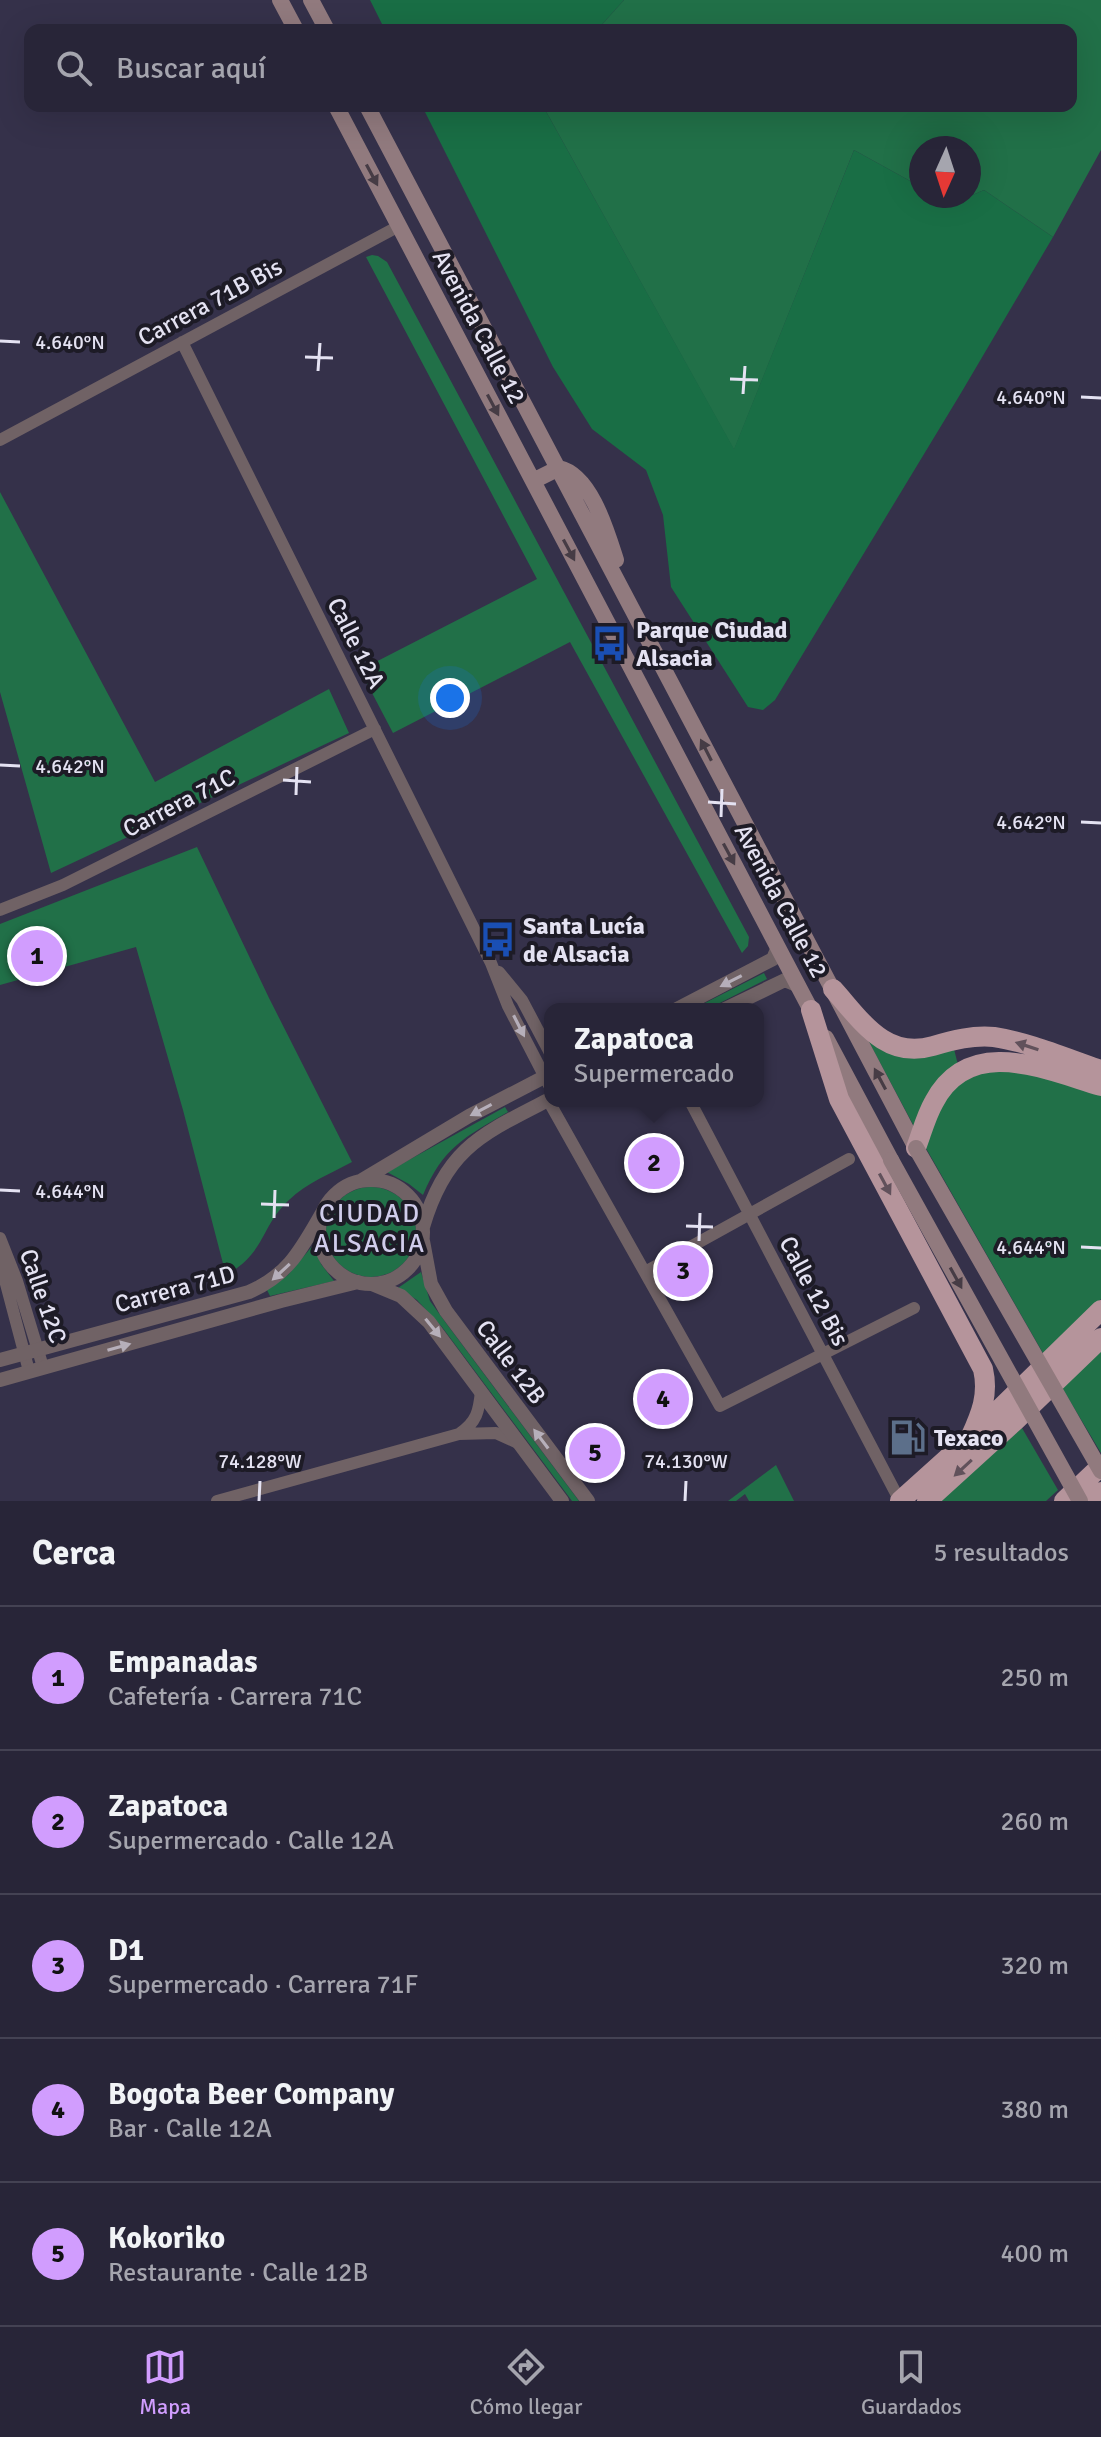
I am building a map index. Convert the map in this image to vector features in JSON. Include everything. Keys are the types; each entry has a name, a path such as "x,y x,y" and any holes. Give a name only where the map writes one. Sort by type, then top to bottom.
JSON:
{"highway":[{"path":"833,989 869,1030 885,1042 903,1049 919,1050 972,1037 993,1037 1101,1070"},
{"path":"811,1010 839,1099 983,1369 986,1391 983,1411 970,1438"},
{"path":"916,1148 935,1099 963,1072 978,1065 1015,1061 1101,1086"},
{"path":"900,1501 970,1438 1101,1310"},
{"path":"927,1501 1101,1338"},
{"path":"1064,1501 1101,1468"},
{"path":"1091,1501 1101,1492"}],"main road":[{"path":"280,0 293,24"},
{"path":"311,0 324,24"},
{"name":"Avenida Calle 12","path":"339,112 891,1160 1080,1501"},
{"name":"Avenida Calle 12","path":"370,112 916,1148 1101,1468"},
{"path":"533,481 559,468"}],"street":[{"name":"Carrera 71B Bis","path":"0,440 399,226"},
{"name":"Calle 12A","path":"182,342 491,963 508,1006 544,1079"},
{"name":"Carrera 71C","path":"0,910 63,885 375,729"},
{"path":"689,1003 773,959 778,947"},
{"name":"Calle 12A","path":"491,963 522,1000 544,1042"},
{"path":"737,1003 785,980 799,986"},
{"path":"544,1088 469,1116 359,1182 342,1189 325,1208 319,1226 323,1253 334,1269 365,1283 395,1278 406,1271 420,1250 442,1178 460,1153 544,1090"},
{"name":"Calle 12A","path":"558,1107 720,1406 823,1354"},
{"name":"Calle 12 Bis","path":"693,1107 900,1501"},
{"path":"645,1272 849,1159"},
{"path":"359,1182 388,1183 405,1193 417,1209 423,1233"},
{"name":"Carrera 71D","path":"0,1360 249,1292 264,1285 279,1276 295,1257 325,1208"},
{"name":"Calle 12B","path":"423,1233 431,1284 446,1311 588,1501"},
{"name":"Calle 12C","path":"0,1238 17,1281 36,1369"},
{"name":"Calle 12C","path":"0,1248 6,1284 31,1351"},
{"name":"Calle 12B","path":"365,1283 401,1296 429,1322 562,1501"},
{"name":"Carrera 71D","path":"0,1380 281,1301 365,1283"},
{"path":"823,1354 914,1308"},
{"path":"459,1434 476,1420 481,1391"},
{"path":"217,1501 459,1434 496,1433 520,1444"}],"green space":[{"path":"370,0 624,0 602,24 382,24"},
{"path":"624,0 1101,0 1101,150 1053,237 984,190 981,191 981,136 909,136 909,180 854,150 734,450 546,112 1077,112 1077,24 602,24"},
{"path":"425,112 546,112 734,449 854,150 909,180 909,208 981,208 981,191 984,190 1053,237 775,700 763,710 748,707 671,587 663,515 646,470 592,429 553,367"},
{"path":"372,255 387,262 749,937 748,946 742,953 570,642 393,733 360,670 537,579 366,257"},
{"path":"0,492 155,782 329,689 349,733 51,873 0,692"},
{"path":"197,847 352,1162 311,1183 289,1200 249,1258 226,1275 136,947 0,985 0,924"},
{"path":"764,973 767,979 720,1003 705,1003"},
{"path":"861,1027 866,1033 953,1045 959,1069 917,1132"},
{"path":"997,1066 1101,1091 1101,1299 1044,1355 923,1143 951,1087"},
{"path":"505,1107 508,1112 467,1137 447,1154 423,1195 387,1172"},
{"path":"371,1187 388,1190 403,1200 413,1215 416,1232 413,1249 403,1264 388,1274 371,1277 354,1274 339,1264 329,1249 326,1232 329,1215 339,1200 354,1190"},
{"path":"314,1244 321,1264 334,1281 270,1296 267,1290 288,1275"},
{"path":"421,1272 430,1301 579,1501 572,1501 442,1327 417,1300 398,1288"},
{"path":"1101,1348 1101,1453 1061,1386"},
{"path":"1022,1428 1058,1490 1046,1501 940,1501"},
{"path":"776,1465 794,1501 749,1501 745,1494 736,1501 728,1501"}],"place":[{"name":"Parque Ciudad Alsacia","path":"610,644"},
{"name":"Santa Lucía de Alsacia","path":"497,940"},
{"name":"Empanadas","path":"37,956"},
{"name":"Zapatoca","path":"654,1163"},
{"name":"D1","path":"683,1271"},
{"name":"Bogota Beer Company","path":"663,1399"},
{"name":"Texaco","path":"908,1438"},
{"name":"Kokoriko","path":"595,1453"}],"district":[{"name":"CIUDAD ALSACIA","path":"370,1229"}]}
